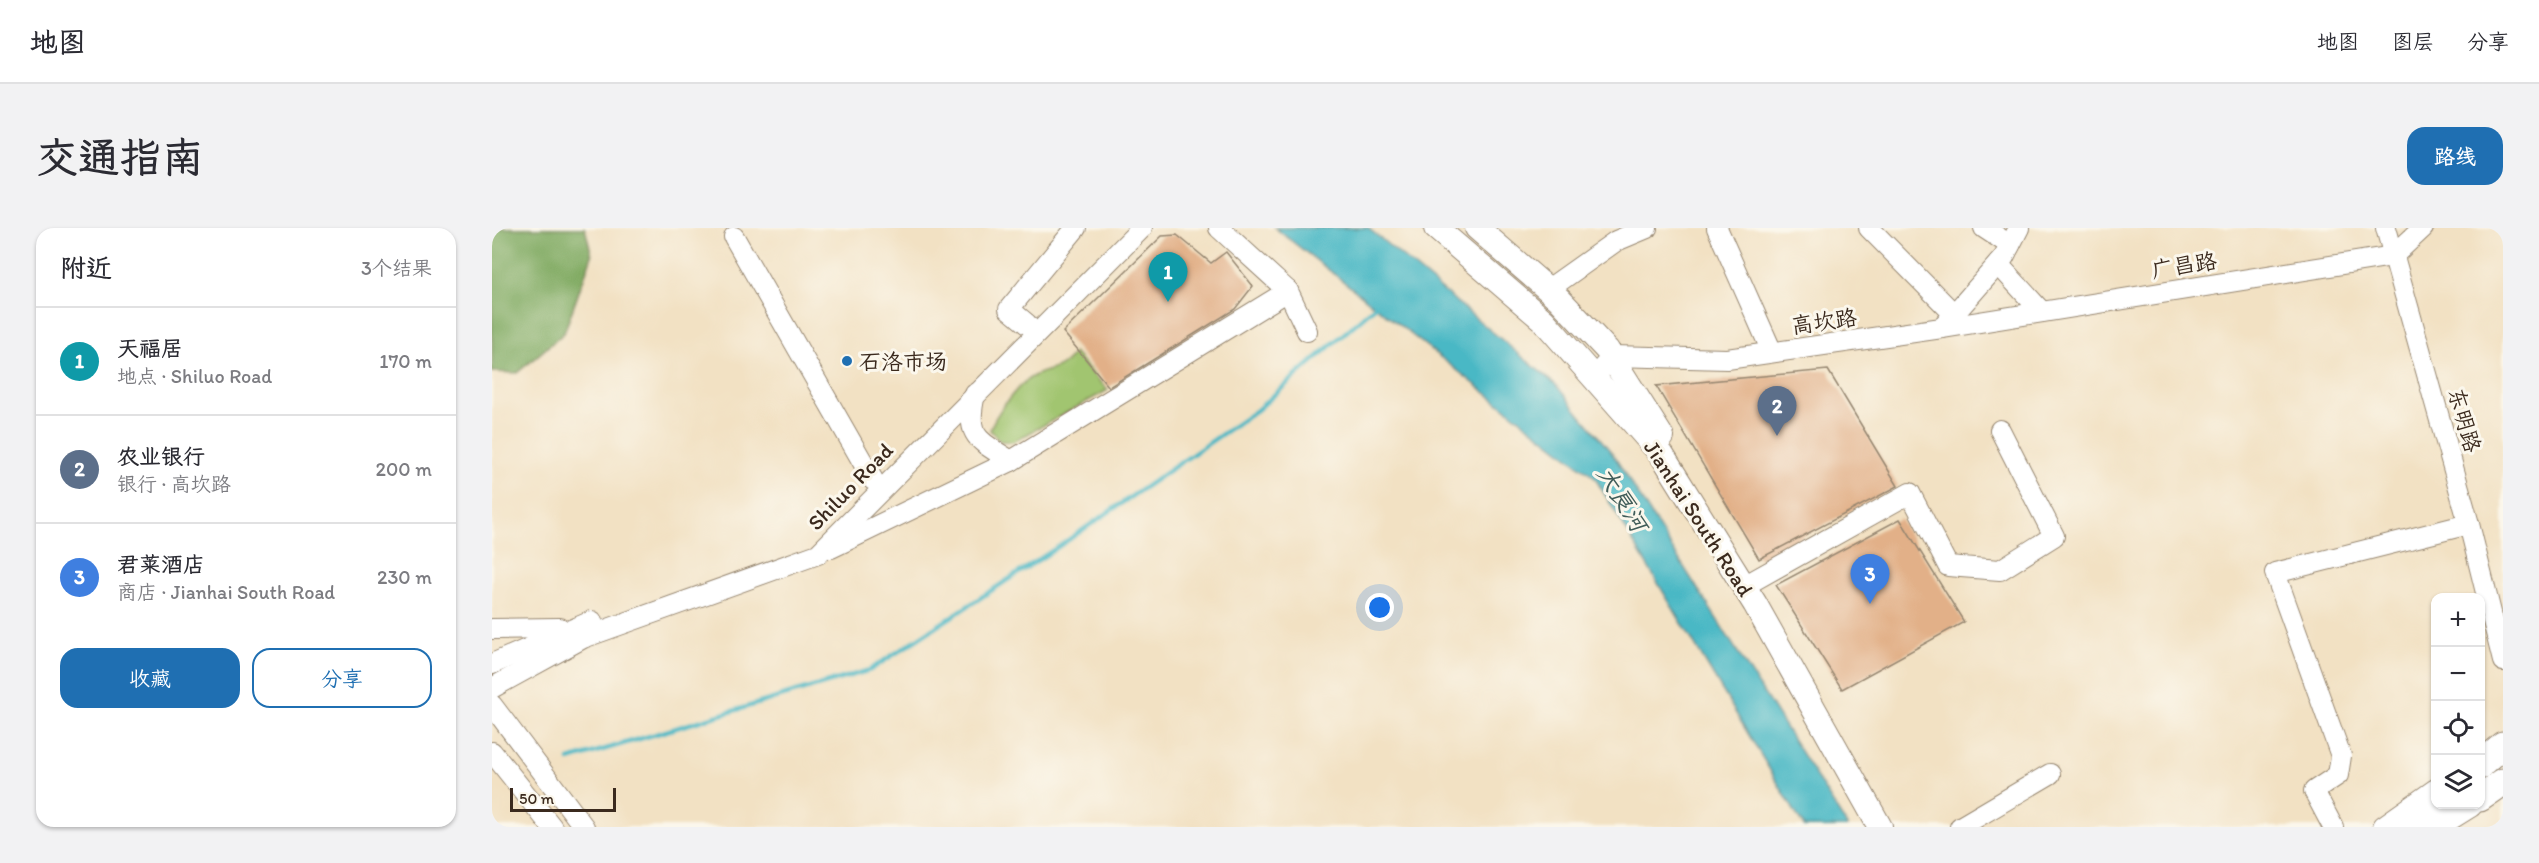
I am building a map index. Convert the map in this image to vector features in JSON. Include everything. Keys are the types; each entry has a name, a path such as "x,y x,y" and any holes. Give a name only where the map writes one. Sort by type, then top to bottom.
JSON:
{"highway":[{"path":"2485,761 2503,744"},
{"path":"2485,795 2503,782"},
{"path":"2406,827 2450,814"}],"main road":[{"name":"Jianhai South Road","path":"1436,228 1543,320 1595,376 1662,455 1748,583 1880,827"},
{"name":"Jianhai South Road","path":"1477,228 1559,299 1613,356 1890,827"},
{"path":"2485,755 2503,744"},
{"path":"2385,827 2431,794"}],"street":[{"path":"1027,324 1009,309 1076,228"},
{"name":"Shiluo Road","path":"492,664 578,626 810,543 1027,324 1119,238 1142,228"},
{"path":"1219,228 1288,291 1307,331"},
{"path":"1550,288 1616,241 1647,228"},
{"path":"1717,228 1772,352"},
{"path":"1869,228 1948,321 1998,264 2015,237 1984,228"},
{"name":"东明路","path":"2386,228 2469,524 2503,661"},
{"path":"2393,256 2423,228"},
{"path":"734,237 873,480"},
{"name":"Shiluo Road","path":"492,688 583,638 818,554 975,394 1119,238"},
{"name":"广昌路","path":"1948,321 2042,312 2393,256"},
{"path":"1998,264 2042,312"},
{"path":"818,554 1011,461 1288,291"},
{"name":"高坎路","path":"1613,356 1727,359 1948,321"},
{"path":"1595,376 1613,356"},
{"path":"975,394 970,418 978,440 1011,461"},
{"path":"1748,583 1910,494 1948,566 2000,570 2054,536 2000,430"},
{"path":"2334,827 2314,791 2338,775 2341,756 2274,573 2469,524"},
{"path":"492,629 539,630 578,626"},
{"path":"492,705 584,827"},
{"path":"492,752 552,827"},
{"path":"1960,827 2050,774"}],"green space":[{"path":"492,228 585,228 592,256 564,333 517,373 492,372"},
{"path":"1074,353 1108,390 1013,442 1000,441 990,430 996,417 1013,394 1030,378 1058,367"}],"water":[{"name":"大良河","path":"1275,228 1368,228 1556,385 1612,453 1848,827 1804,827 1595,478"}],"building":[{"path":"1177,235 1211,263 1226,252 1253,286 1235,309 1109,387 1063,332 1162,236"},
{"path":"1828,370 1898,486 1759,559 1656,386"},
{"path":"1900,519 1964,622 1842,689 1776,585"}],"waterway":[{"path":"569,760 870,670 1055,549 1257,410 1379,303"}],"place":[{"name":"天福居","path":"1168,302"},
{"name":"石洛市场","path":"847,361"},
{"name":"农业银行","path":"1777,436"},
{"name":"君莱酒店","path":"1870,604"}]}
